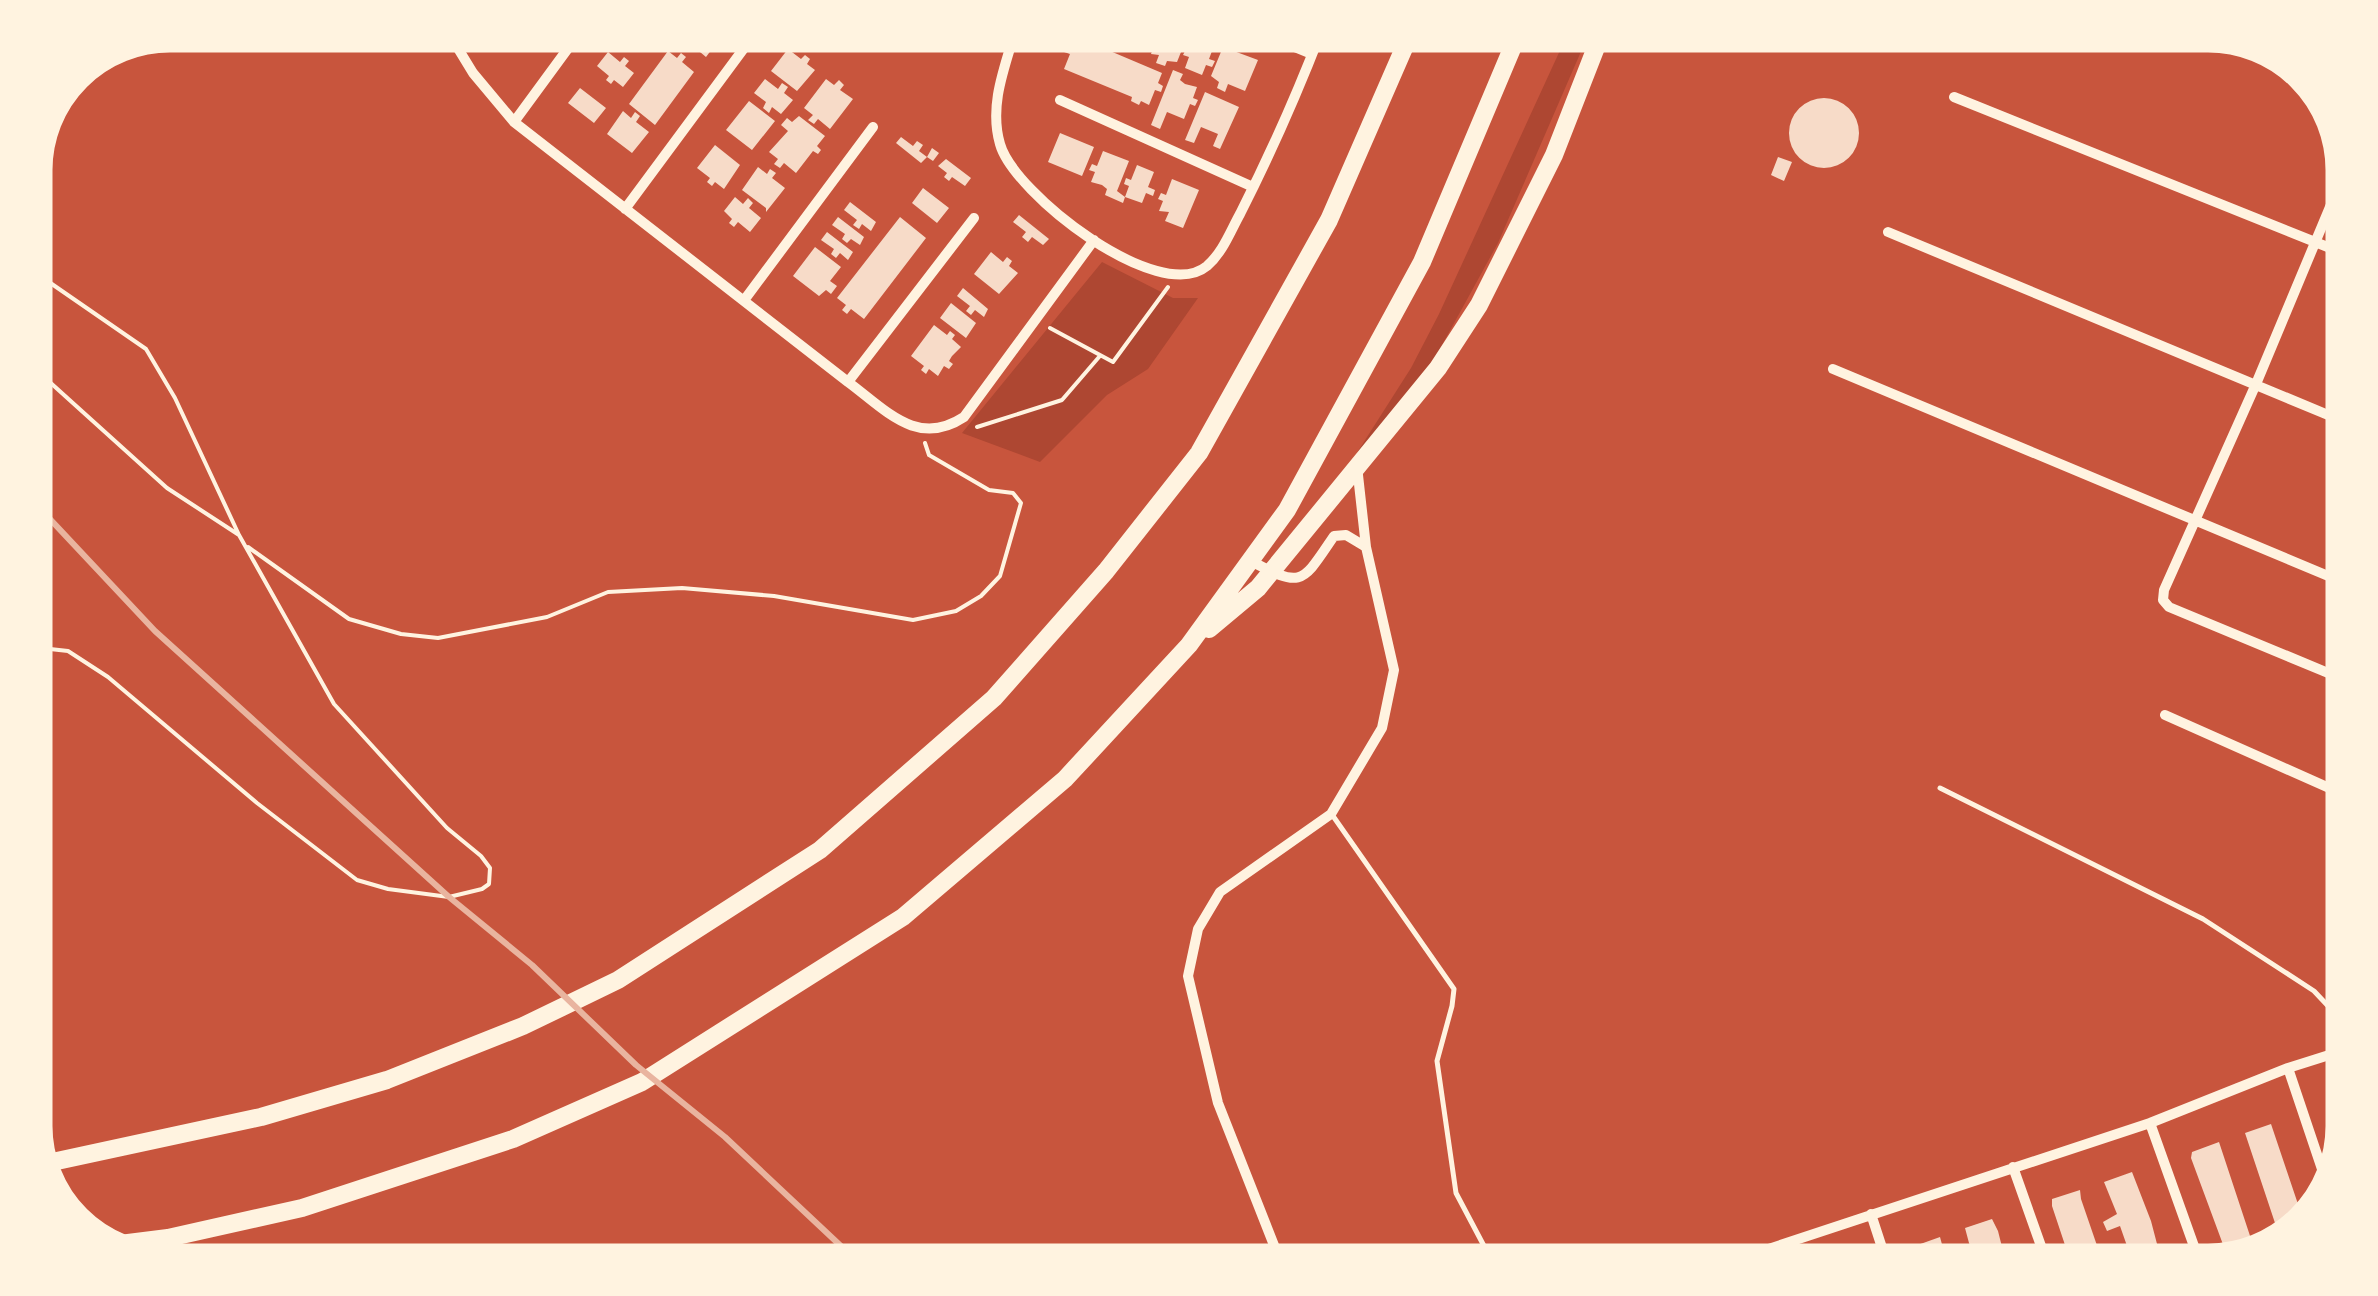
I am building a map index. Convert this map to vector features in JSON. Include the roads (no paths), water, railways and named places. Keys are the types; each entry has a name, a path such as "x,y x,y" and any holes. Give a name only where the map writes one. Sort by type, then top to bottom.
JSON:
{"highway":[{"path":"55,1161 261,1117 387,1080 523,1026 618,980 820,850 994,698 1106,572 1199,454 1329,220 1402,50"},
{"path":"138,1242 302,1208 445,1163 642,1082 902,916 1065,778 1189,645 1287,510 1422,262 1511,50"},
{"path":"1189,645 1258,588 1438,368 1479,305 1554,155 1595,50"}],"street":[{"path":"459,50 514,122 848,382 921,430 937,430 952,424 979,400 1094,240"},
{"path":"514,122 567,50"},
{"path":"625,209 743,50"},
{"path":"1010,50 997,93 1000,146 1023,183 1094,240 1134,264 1176,276 1194,274 1220,252 1314,50"},
{"path":"1302,50 1312,54"},
{"path":"1954,97 2328,247"},
{"path":"1060,100 1253,187"},
{"path":"745,300 872,127"},
{"path":"2328,213 2164,590 2163,600 2170,607 2328,673"},
{"path":"848,382 974,218"},
{"path":"1888,232 2328,415"},
{"path":"1833,370 2328,576"},
{"path":"1274,1246 1218,1104 1188,976 1198,929 1220,892 1331,814 1382,728 1394,670 1366,547 1357,465"},
{"path":"1250,561 1287,579 1298,580 1311,570 1334,536 1340,534 1366,547"},
{"path":"2164,716 2328,787"},
{"path":"1778,1246 2150,1123 2328,1056"},
{"path":"2288,1068 2321,1168"},
{"path":"2150,1123 2194,1246"},
{"path":"2013,1166 2041,1246"},
{"path":"1871,1214 1882,1246"}],"lane":[{"path":"1940,788 2203,919 2314,991 2328,1005"},
{"path":"1331,814 1454,989 1437,1061 1456,1193 1484,1246"}],"railway":[{"path":"50,519 155,631 449,897 532,965 636,1065 725,1137 841,1246"}]}
